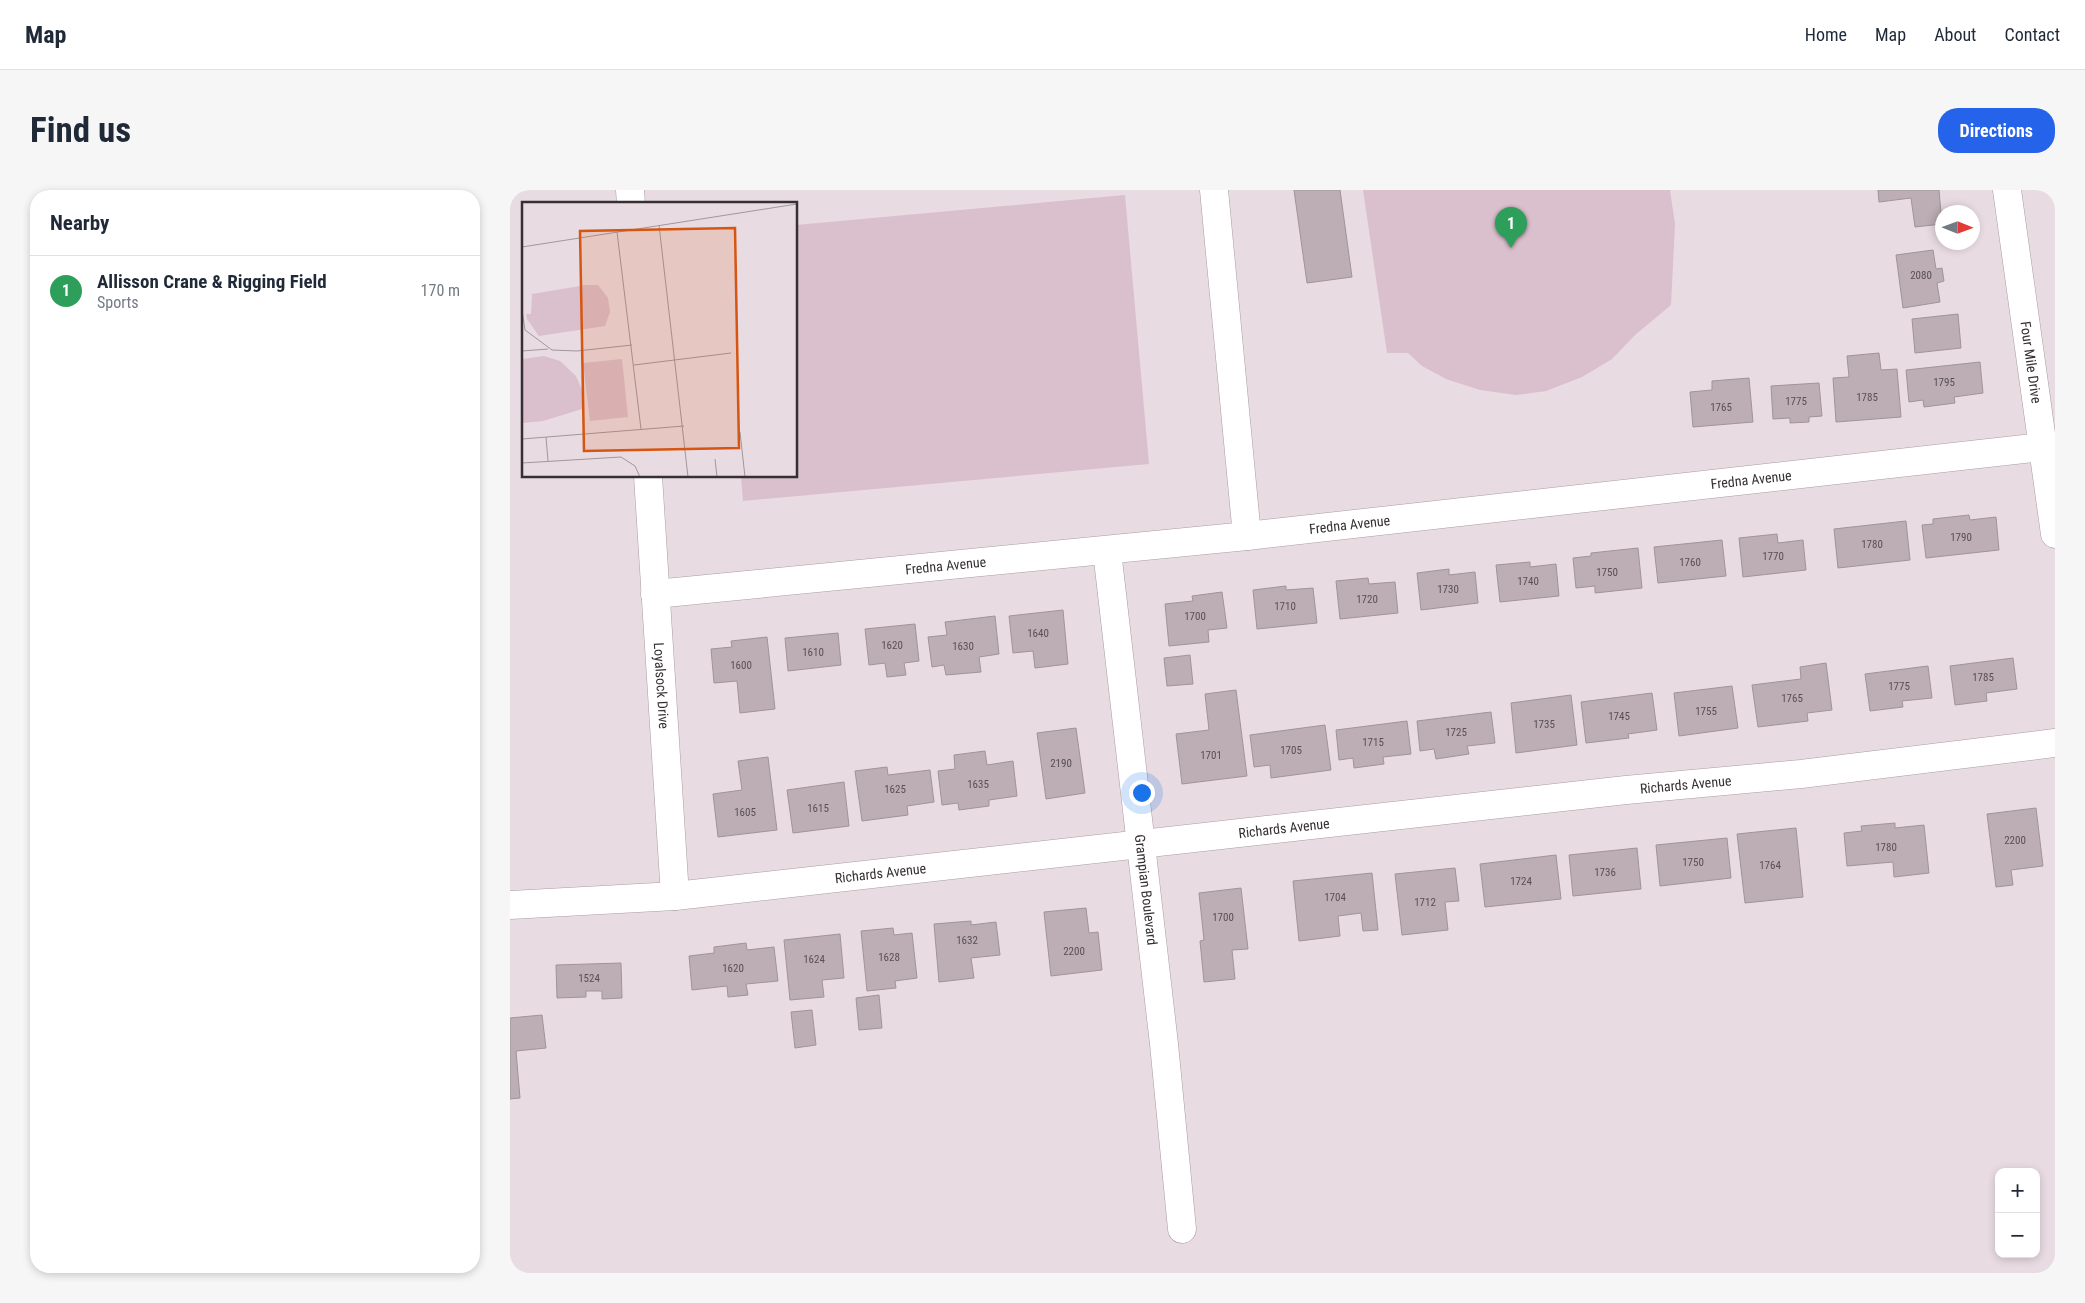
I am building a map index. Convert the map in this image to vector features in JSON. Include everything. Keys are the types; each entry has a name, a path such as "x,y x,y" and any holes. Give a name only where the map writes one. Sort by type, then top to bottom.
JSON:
{"street":[{"path":"1214,190 1247,536"},
{"name":"Four Mile Drive","path":"2007,190 2055,534"},
{"name":"Fredna Avenue","path":"655,594 1247,536 2042,447"},
{"name":"Loyalsock Drive","path":"648,478 675,896"},
{"name":"Grampian Boulevard","path":"1107,550 1142,844 1182,1229"},
{"name":"Richards Avenue","path":"510,905 675,896 1626,790 1801,774 2055,743"}],"shaded area":[{"path":"1363,190 1670,190 1675,224 1671,305 1635,335 1612,359 1582,377 1546,391 1516,395 1480,390 1446,379 1422,366 1408,353 1387,353"},
{"path":"1125,195 1149,464 743,501 741,478 798,478 798,225"}],"building":[{"path":"1294,190 1340,190 1352,277 1307,283"},
{"path":"1878,190 1939,190 1940,205 1935,205 1935,225 1915,227 1911,198 1879,202"},
{"path":"1933,250 1936,269 1942,268 1944,281 1937,283 1940,302 1903,308 1896,255"},
{"path":"1958,314 1961,348 1915,353 1912,319"},
{"path":"1879,353 1881,370 1897,369 1901,417 1836,422 1833,378 1849,377 1847,356"},
{"path":"1980,362 1983,393 1954,397 1955,403 1924,407 1923,400 1909,402 1906,370"},
{"path":"1749,378 1753,422 1693,427 1690,392 1712,390 1712,381"},
{"path":"1819,383 1822,416 1809,417 1809,422 1790,423 1790,418 1773,419 1771,386"},
{"path":"1969,515 1970,520 1996,517 1999,550 1926,558 1922,525 1933,524 1933,519"},
{"path":"1906,521 1910,560 1838,568 1834,529"},
{"path":"1777,534 1778,543 1803,540 1806,570 1743,577 1739,538"},
{"path":"1722,540 1726,576 1658,583 1654,547"},
{"path":"1638,548 1642,588 1595,593 1595,586 1576,588 1573,558 1591,556 1591,553"},
{"path":"1530,562 1530,567 1556,564 1559,596 1500,602 1496,565"},
{"path":"1449,569 1449,575 1475,572 1478,603 1421,610 1417,573"},
{"path":"1368,578 1369,584 1395,582 1398,613 1340,619 1336,581"},
{"path":"1286,586 1286,590 1313,588 1317,623 1257,629 1253,590"},
{"path":"1222,592 1227,628 1208,630 1209,642 1169,646 1165,604 1193,601 1192,596"},
{"path":"1063,610 1068,664 1035,668 1033,651 1013,653 1009,616"},
{"path":"995,616 999,654 979,657 981,672 946,675 944,665 932,667 928,637 947,635 945,622"},
{"path":"915,624 919,661 904,663 906,675 887,677 885,663 869,665 865,629"},
{"path":"838,633 841,665 788,671 785,638"},
{"path":"767,637 775,709 740,713 737,681 714,683 711,649 732,647 731,641"},
{"path":"1190,655 1193,684 1167,686 1164,658"},
{"path":"2013,658 2017,689 1986,693 1987,701 1955,705 1950,666"},
{"path":"1826,663 1832,710 1807,713 1808,721 1758,727 1752,685 1801,679 1800,667"},
{"path":"1928,666 1932,698 1902,701 1903,707 1870,711 1865,674"},
{"path":"1732,686 1738,728 1679,736 1674,693"},
{"path":"1236,690 1247,776 1182,784 1176,734 1209,730 1205,694"},
{"path":"1652,693 1657,730 1628,734 1629,738 1586,743 1581,702"},
{"path":"1571,695 1577,745 1516,753 1511,703"},
{"path":"1491,712 1495,743 1467,746 1469,754 1436,759 1434,749 1420,751 1417,721"},
{"path":"1407,721 1411,754 1383,757 1384,764 1354,768 1353,758 1339,760 1336,730"},
{"path":"1325,725 1331,770 1271,778 1270,765 1254,767 1250,735"},
{"path":"1076,728 1085,793 1046,799 1037,733"},
{"path":"985,751 987,765 1013,761 1017,796 989,800 989,806 959,810 958,803 942,805 938,771 955,769 954,755"},
{"path":"768,757 777,830 718,837 713,794 742,790 738,761"},
{"path":"887,767 888,775 930,770 934,802 907,806 908,815 862,821 855,771"},
{"path":"844,782 849,826 793,833 787,790"},
{"path":"2036,808 2043,866 2011,870 2013,885 1996,887 1987,814"},
{"path":"1895,823 1895,828 1924,825 1929,873 1894,877 1893,862 1847,866 1844,833 1862,831 1861,826"},
{"path":"1796,828 1803,897 1745,903 1737,834"},
{"path":"1727,838 1731,878 1660,886 1656,845"},
{"path":"1637,848 1641,889 1573,896 1569,855"},
{"path":"1556,855 1561,899 1485,907 1480,864"},
{"path":"1455,868 1459,901 1445,902 1448,930 1402,935 1395,874"},
{"path":"1372,873 1378,930 1363,931 1361,913 1338,916 1340,936 1299,941 1293,881"},
{"path":"1241,888 1248,949 1232,950 1235,979 1204,982 1200,941 1204,940 1199,893"},
{"path":"1086,908 1089,933 1098,932 1102,970 1051,976 1044,912"},
{"path":"971,921 971,925 996,922 1000,955 971,958 974,978 939,982 934,924"},
{"path":"893,928 894,935 912,933 917,978 895,981 896,988 867,991 861,931"},
{"path":"840,934 844,978 822,980 824,997 790,1000 784,940"},
{"path":"746,943 747,950 774,947 778,981 746,984 748,995 728,997 727,986 692,990 689,956 714,953 714,947"},
{"path":"621,963 622,998 602,999 602,991 586,991 586,997 557,998 556,965"},
{"path":"879,995 882,1028 859,1030 856,998"},
{"path":"812,1010 816,1045 795,1048 791,1012"},
{"path":"542,1015 546,1048 516,1051 520,1098 510,1099 510,1018"}],"place":[{"name":"Allisson Crane & Rigging Field","path":"1511,248"}]}
